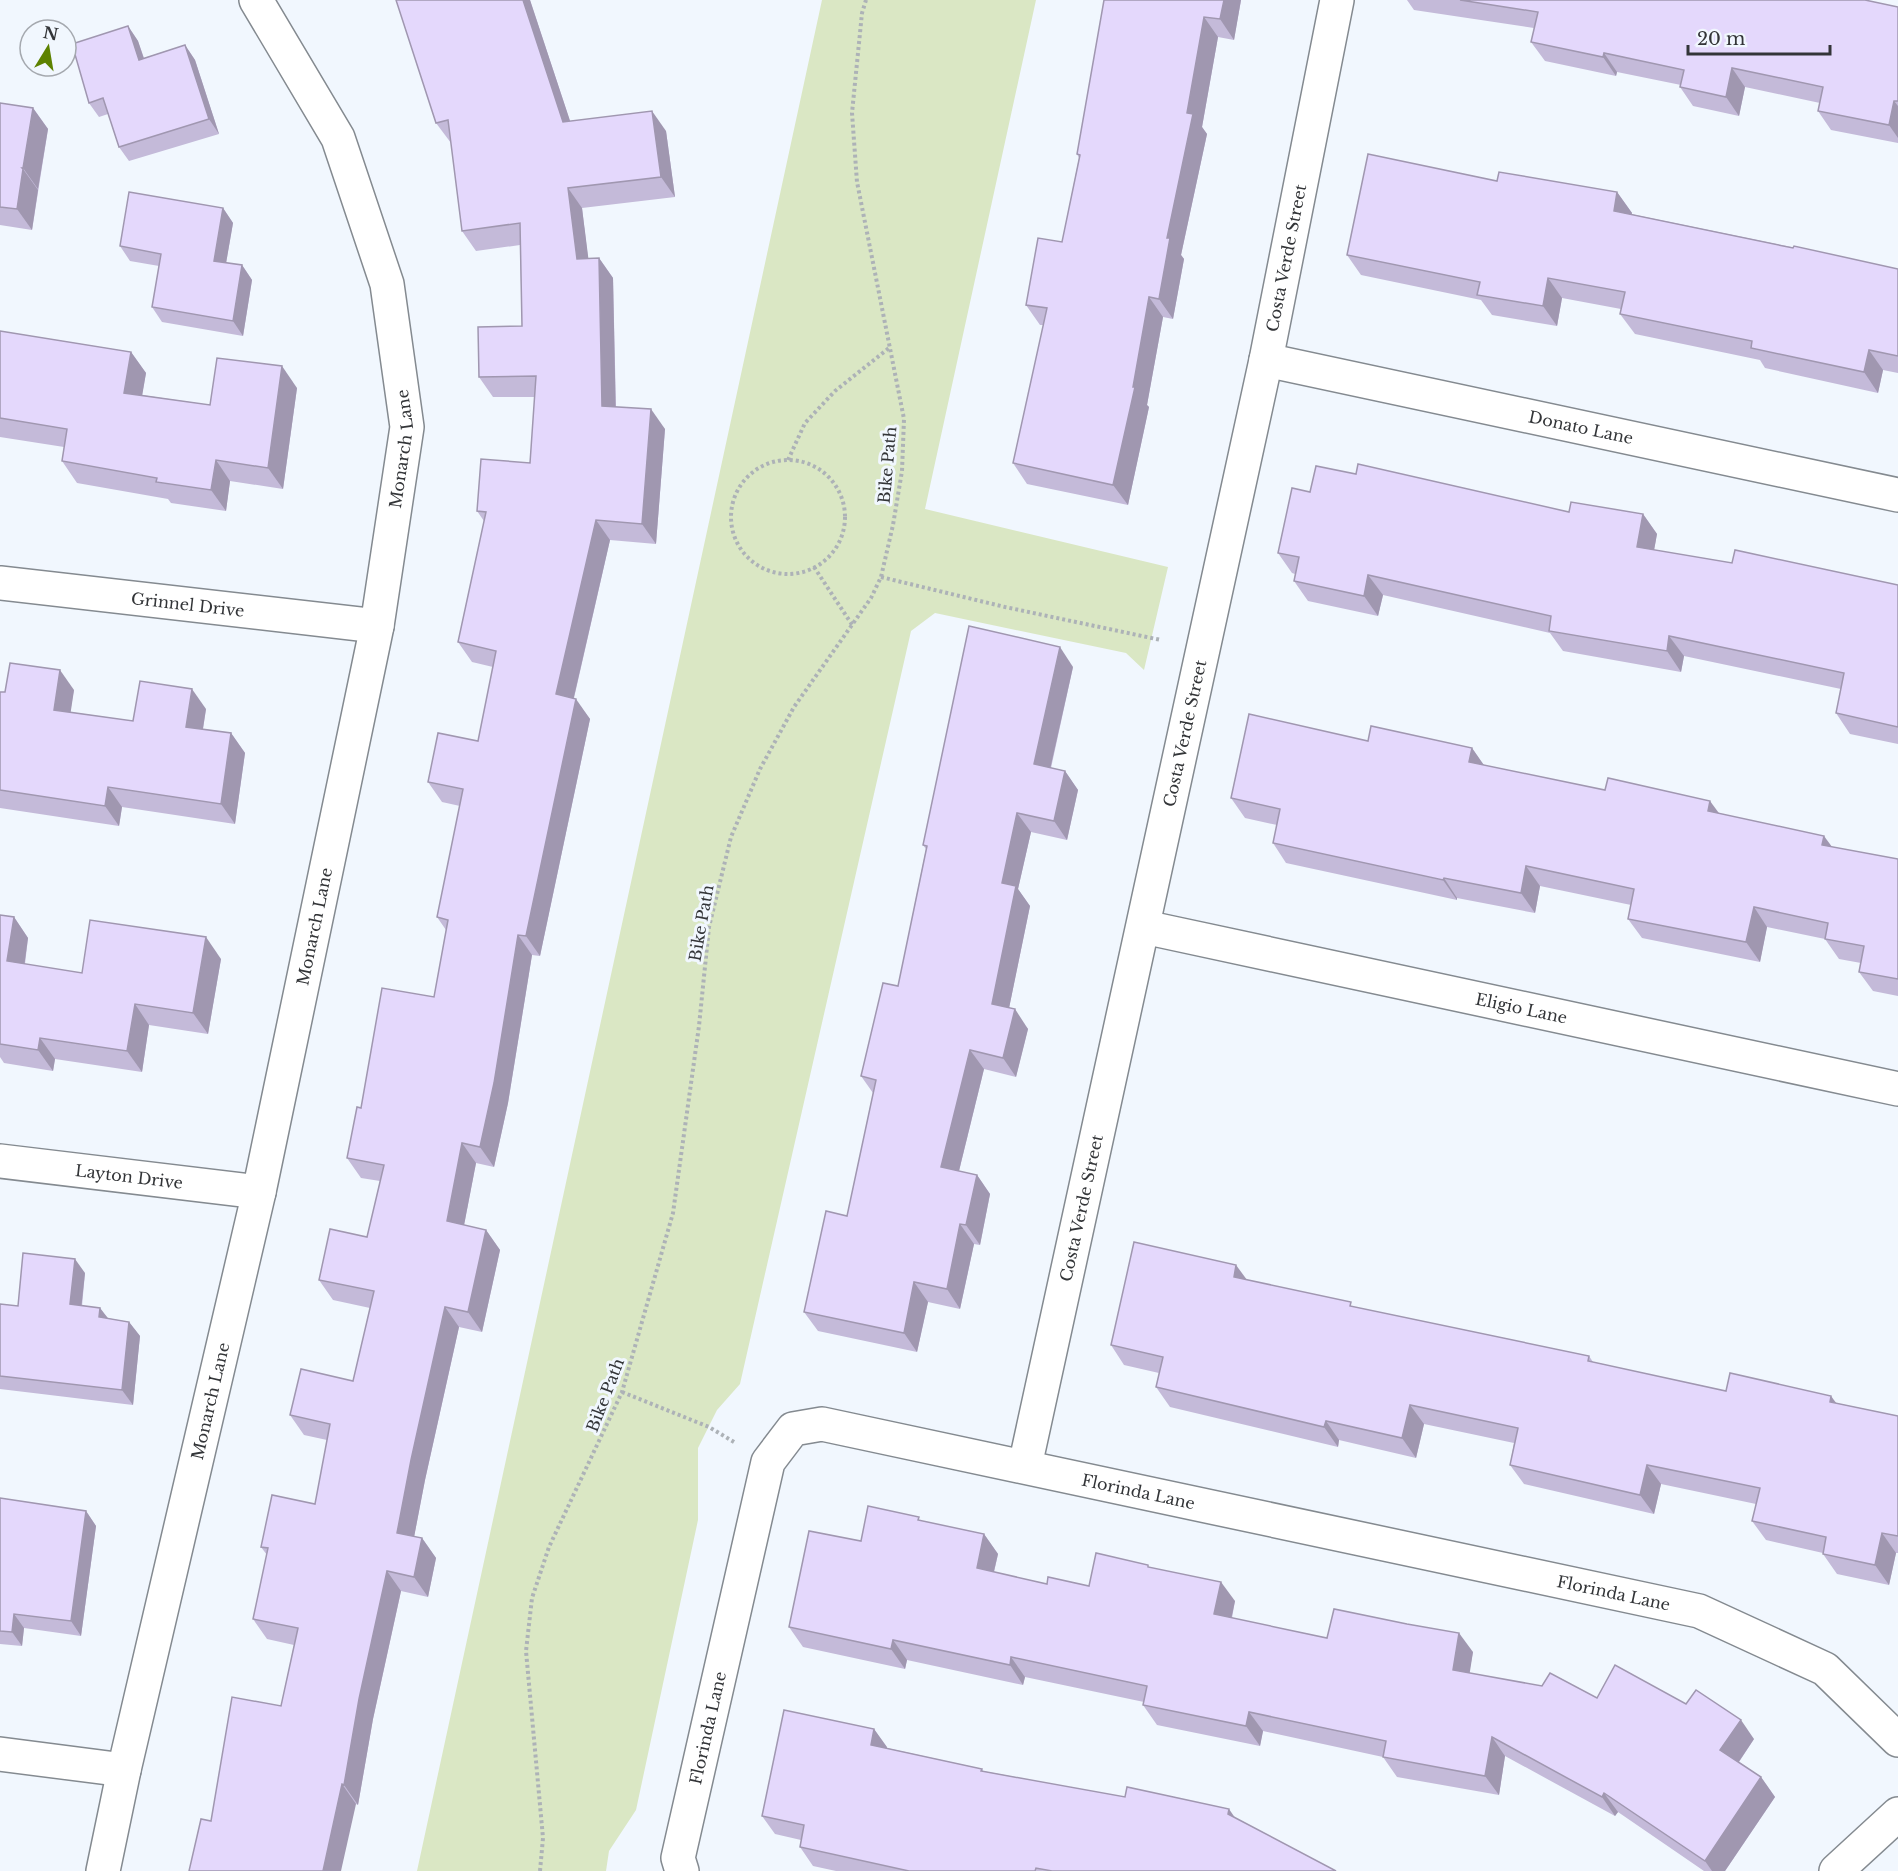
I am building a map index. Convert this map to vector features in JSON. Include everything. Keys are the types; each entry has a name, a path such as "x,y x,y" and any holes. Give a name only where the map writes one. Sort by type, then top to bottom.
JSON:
{"street":[{"name":"Monarch Lane","path":"103,1871 124,1770 259,1192 377,626 407,427 387,284 338,138 256,0"},
{"name":"Costa Verde Street","path":"1025,1466 1144,927 1201,649 1266,360 1337,0"},
{"name":"Donato Lane","path":"1266,360 1898,495"},
{"name":"Grinnel Drive","path":"0,583 377,626"},
{"name":"Eligio Lane","path":"1144,927 1898,1089"},
{"name":"Layton Drive","path":"0,1161 259,1192"},
{"name":"Florinda Lane","path":"682,1871 678,1858 768,1462 793,1429 822,1424 1699,1611 1825,1669 1898,1740"},
{"path":"0,1754 124,1770"},
{"path":"1836,1871 1898,1814"}],"path":[{"name":"Bike Path","path":"540,1871 543,1838 526,1651 532,1598 549,1547 622,1392 673,1213 699,1026 709,927 731,837 760,769 794,707 872,598 881,577 893,525 902,471 904,419 857,182 852,113 862,13 866,0"},
{"path":"788,460 805,423 835,391 889,348"},
{"path":"788,460 806,462 822,471 834,483 843,499 846,517 843,535 835,551 823,563 814,567 806,572 787,575 767,571 750,561 737,546 730,527 731,507 738,488 751,473 768,463 788,460"},
{"path":"814,567 853,626"},
{"path":"881,577 1005,607 1201,649"},
{"path":"622,1392 709,1427 768,1462"}],"green space":[{"path":"822,0 1036,0 925,509 1168,567 1144,670 1126,653 935,613 911,631 740,1384 717,1410 698,1448 698,1520 636,1810 609,1851 606,1871 417,1871"}],"building":[{"path":"396,0 523,0 563,122 652,111 661,177 568,188 577,259 599,258 602,406 651,409 642,524 596,520 556,694 576,699 526,936 518,935 494,1083 480,1147 462,1143 447,1221 486,1230 468,1312 445,1307 397,1533 422,1538 414,1577 387,1571 359,1699 344,1785 342,1784 323,1871 189,1871 201,1819 211,1821 232,1697 281,1706 298,1628 253,1619 268,1548 261,1547 272,1495 315,1504 330,1424 290,1415 301,1369 353,1381 374,1291 319,1280 330,1229 367,1237 384,1165 347,1158 357,1107 361,1108 382,988 434,997 448,920 437,917 463,789 428,782 438,733 478,741 496,651 458,642 486,512 477,511 481,459 530,463 536,376 479,377 478,327 522,326 520,223 462,231 448,120 436,123"},
{"path":"1104,0 1224,0 1220,19 1204,17 1187,113 1193,114 1167,238 1170,238 1159,299 1149,297 1133,387 1135,387 1113,485 1013,463 1047,308 1026,305 1038,238 1062,242 1080,155 1077,154"},
{"path":"1460,0 1865,0 1898,7 1898,101 1894,101 1889,125 1818,111 1823,87 1732,68 1726,97 1680,87 1684,70 1604,53 1603,57 1531,42 1538,12"},
{"path":"128,26 139,60 185,45 209,119 119,147 103,98 89,103 78,65 78,42"},
{"path":"0,103 33,108 17,209 0,207"},
{"path":"1368,154 1497,181 1499,172 1617,192 1614,211 1898,269 1898,356 1869,350 1864,372 1751,348 1752,341 1620,314 1625,292 1548,278 1543,306 1477,295 1480,282 1347,255"},
{"path":"129,192 223,208 214,261 242,265 233,321 152,307 161,254 120,246"},
{"path":"0,331 131,352 124,393 210,405 217,358 282,366 268,468 216,460 211,490 156,482 157,478 62,461 67,429 0,418"},
{"path":"1358,464 1569,512 1571,502 1643,514 1637,547 1732,563 1735,550 1898,585 1898,727 1836,713 1844,673 1669,636 1667,651 1549,631 1551,616 1368,575 1364,596 1294,581 1299,557 1278,553 1292,488 1310,492 1316,466 1356,474"},
{"path":"969,626 1060,647 1034,764 1065,771 1054,821 1017,813 1002,883 1016,886 992,1004 1015,1009 1003,1058 970,1050 941,1167 977,1175 966,1225 960,1224 947,1289 914,1282 904,1333 804,1312 826,1211 847,1216 876,1080 861,1076 883,983 898,986 927,846 923,845"},
{"path":"10,663 60,670 54,710 133,721 140,681 192,689 186,727 231,733 221,804 108,787 105,806 0,790 0,692 5,692"},
{"path":"1249,714 1368,741 1371,726 1472,748 1469,762 1605,790 1608,778 1710,801 1708,811 1824,836 1822,845 1898,859 1898,979 1859,972 1864,946 1825,939 1828,923 1754,907 1746,942 1628,919 1634,889 1526,866 1521,893 1444,878 1443,880 1273,843 1280,809 1231,798"},
{"path":"0,915 14,917 7,961 82,973 90,920 206,937 193,1013 135,1004 127,1051 40,1038 38,1050 0,1044"},
{"path":"1134,1242 1236,1265 1234,1277 1351,1302 1350,1306 1589,1356 1588,1361 1726,1391 1730,1373 1831,1396 1830,1402 1898,1416 1898,1536 1882,1533 1875,1565 1823,1554 1826,1537 1752,1521 1760,1488 1647,1465 1640,1495 1510,1465 1518,1428 1410,1405 1402,1438 1326,1421 1324,1427 1156,1387 1163,1357 1111,1345"},
{"path":"23,1253 75,1259 70,1304 100,1308 99,1317 129,1322 122,1390 0,1376 0,1304 18,1306"},
{"path":"0,1498 86,1511 71,1621 14,1614 12,1632 0,1631"},
{"path":"868,1506 919,1517 918,1520 984,1534 977,1568 1047,1584 1048,1577 1089,1586 1096,1553 1148,1565 1148,1567 1221,1582 1214,1614 1327,1638 1334,1609 1459,1633 1453,1670 1542,1686 1550,1673 1597,1698 1615,1665 1686,1704 1696,1690 1741,1720 1720,1750 1761,1777 1705,1861 1604,1793 1602,1797 1492,1737 1485,1776 1383,1757 1386,1741 1249,1712 1246,1726 1143,1705 1147,1686 1011,1657 1010,1665 893,1640 891,1649 789,1627 809,1531 861,1541"},
{"path":"784,1710 874,1729 871,1745 982,1769 981,1771 1125,1797 1127,1787 1229,1809 1228,1814 1336,1871 1052,1871 1036,1868 1035,1871 909,1871 800,1847 804,1825 762,1816"}]}
